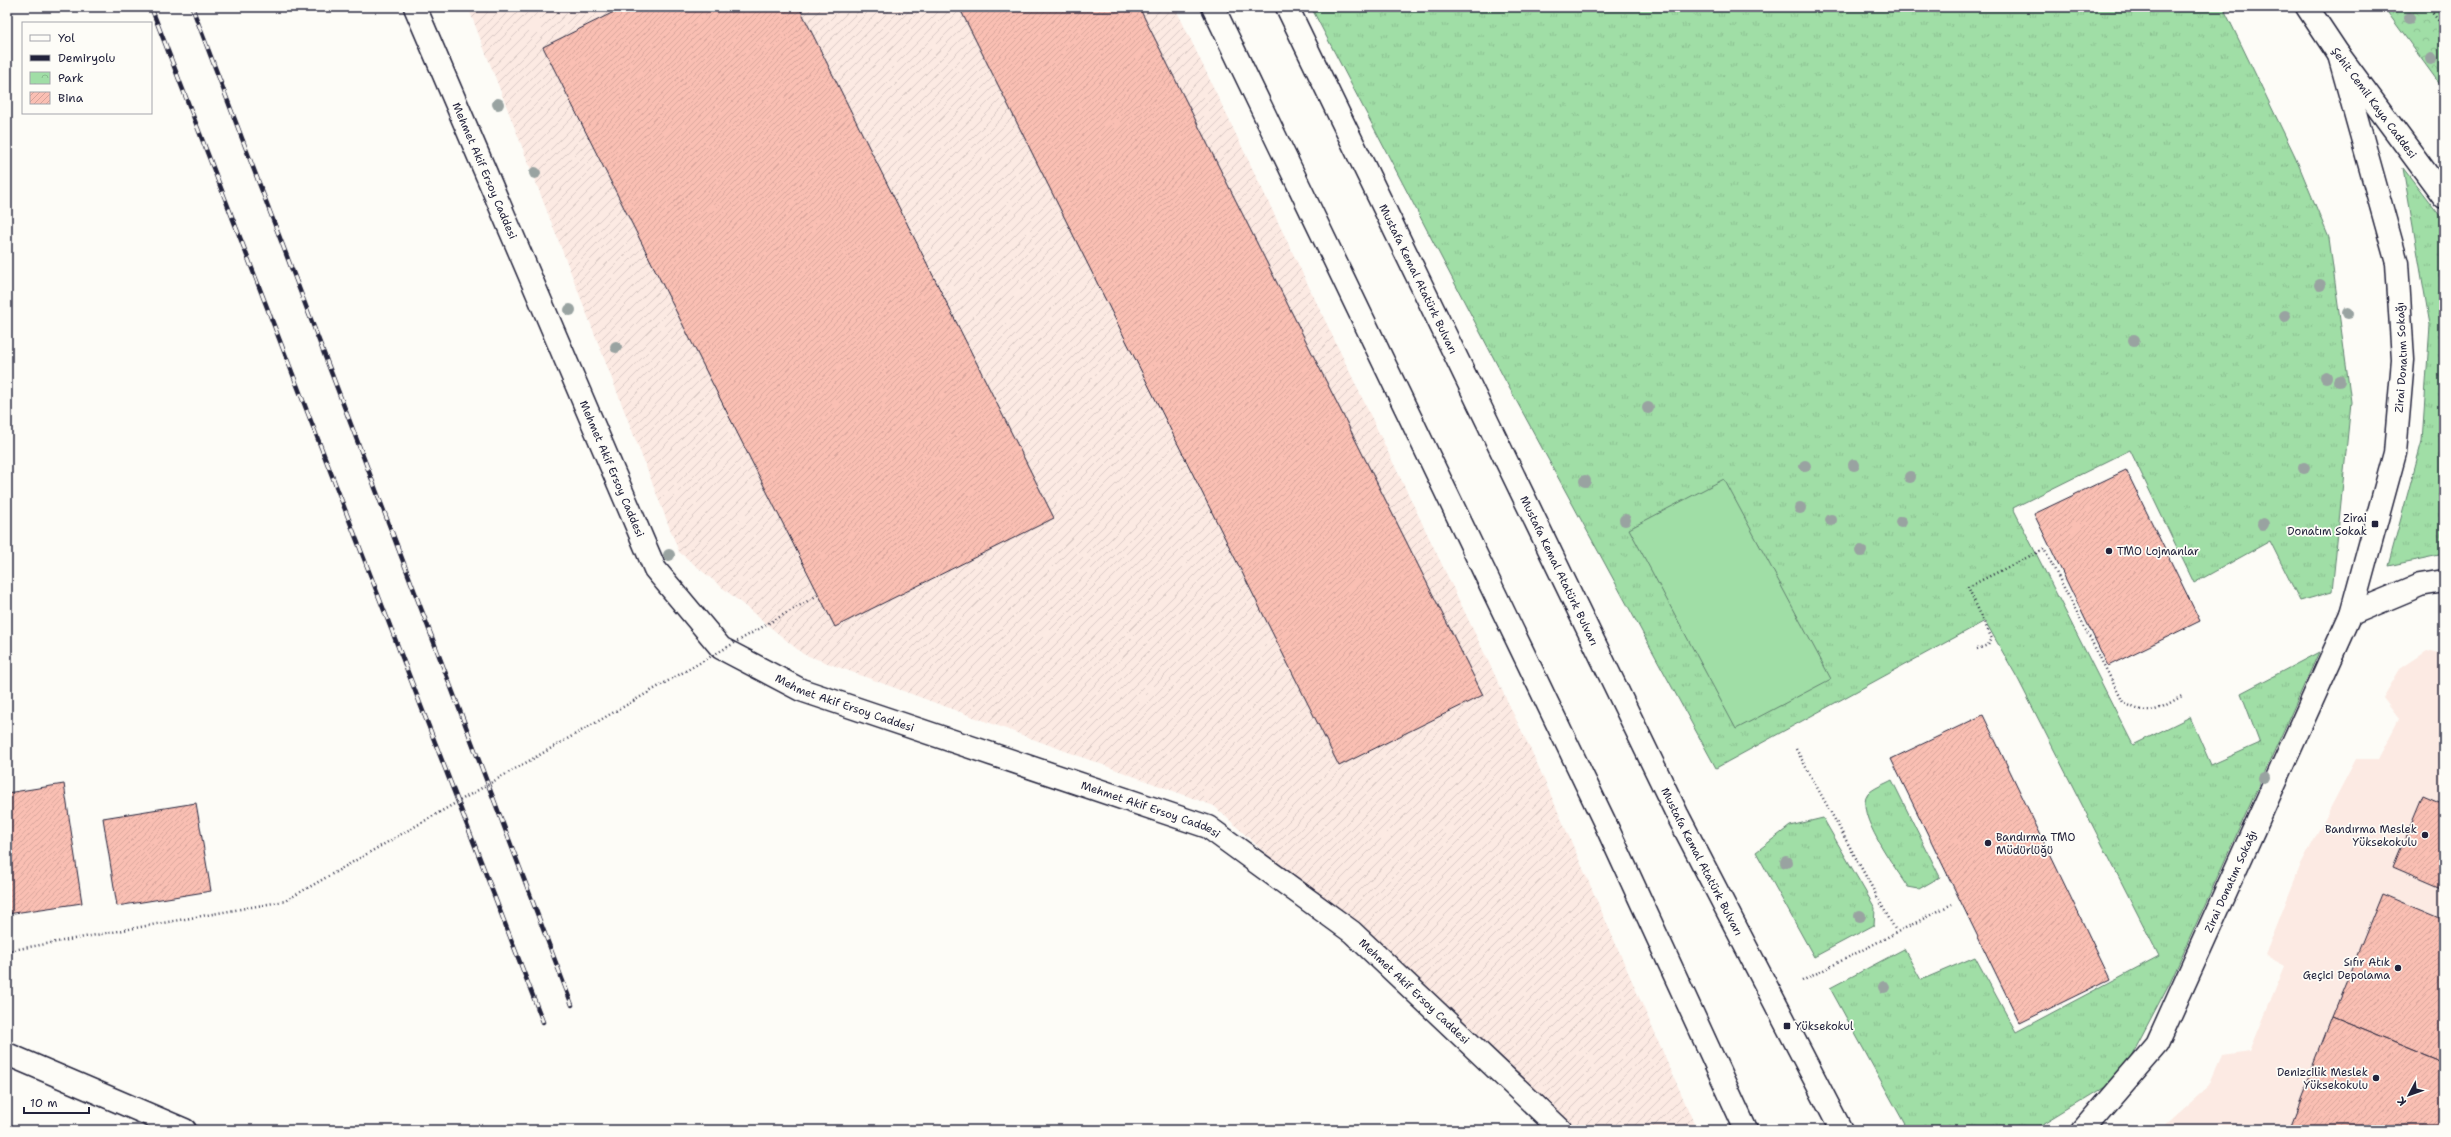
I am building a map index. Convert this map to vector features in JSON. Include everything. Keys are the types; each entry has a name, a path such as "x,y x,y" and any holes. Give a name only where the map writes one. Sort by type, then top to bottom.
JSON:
{"main road":[{"name":"Mehmet Akif Ersoy Caddesi","path":"415,7 655,570 721,648 801,690 1208,827 1352,932 1561,1130"},
{"path":"1213,7 1600,814 1746,1130"},
{"name":"Mustafa Kemal Atatürk Bulvarı","path":"1287,7 1674,807 1842,1130"},
{"name":"Şehit Cemil Kaya Caddesi","path":"2307,7 2339,55 2444,197"},
{"name":"Zirai Donatım Sokağı","path":"2083,1130 2158,1044 2351,614 2394,453 2403,360 2396,263 2339,55"},
{"path":"2351,614 2420,585 2444,581"},
{"path":"7,1054 185,1130"}],"path":[{"path":"2428,7 2444,28"},
{"path":"1977,649 1988,645 1992,639 1968,588 2044,548 2123,702 2139,711 2154,711 2184,695"},
{"path":"7,950 285,901 818,595"},
{"path":"1796,749 1896,931"},
{"path":"1772,997 1896,931 1952,904"}],"shaded area":[{"path":"468,7 1175,7 1536,761 1697,1130 1566,1130 1214,806 803,654 679,552"},
{"path":"2427,651 2444,655 2444,1130 2159,1130 2209,1085 2222,1055 2250,1051 2285,966 2265,955 2301,864 2356,759 2378,759 2399,719 2383,698 2400,669"}],"green space":[{"path":"1311,7 2223,7 2295,156 2329,238 2351,402 2332,592 2300,601 2270,541 2194,583 2130,450 2013,508 2133,745 2190,717 2211,765 2260,743 2241,693 2319,652 2170,982 2120,1077 2033,1130 1908,1130 1830,988 1904,949 1921,980 1975,957 2016,1032 2159,956 2018,679 1985,621 1716,768 1504,378"},
{"path":"2384,7 2444,7 2444,90 2388,13"},
{"path":"2403,168 2444,221 2444,554 2388,566 2422,441 2430,325"},
{"path":"1724,479 1831,679 1736,729 1629,529"},
{"path":"1892,780 1940,877 1919,889 1908,887 1878,841 1866,814 1865,802 1868,794"},
{"path":"1823,818 1875,908 1874,925 1814,957 1756,852 1790,826"}],"building":[{"path":"624,7 799,7 1054,518 835,627 543,47"},
{"path":"959,7 1139,7 1483,695 1339,766"},
{"name":"TMO Lojmanlar","path":"2126,470 2200,621 2108,666 2034,514"},
{"name":"Bandırma TMO Müdürlüğü","path":"1983,715 2110,979 2020,1023 1891,759"},
{"path":"64,784 82,903 7,914 7,793"},
{"name":"Bandırma Meslek Yüksekokulu","path":"2423,795 2444,804 2444,889 2393,867"},
{"path":"196,803 211,891 117,906 103,818"},
{"name":"Sıfır Atık Geçici Depolama","path":"2382,894 2444,920 2444,1063 2332,1017"},
{"name":"Denizcilik Meslek Yüksekokulu","path":"2332,1017 2444,1063 2444,1130 2288,1130"}],"railway":[{"path":"151,7 543,1022"},
{"path":"192,7 572,1005"}],"place":[{"name":"Zirai Donatım Sokak","path":"2375,524"},
{"name":"TMO Lojmanlar","path":"2109,551"},
{"name":"Bandırma Meslek Yüksekokulu","path":"2425,835"},
{"name":"Bandırma TMO Müdürlüğü","path":"1988,843"},
{"name":"Sıfır Atık Geçici Depolama","path":"2398,968"},
{"name":"Yüksekokul","path":"1787,1026"},
{"name":"Denizcilik Meslek Yüksekokulu","path":"2376,1078"}]}
